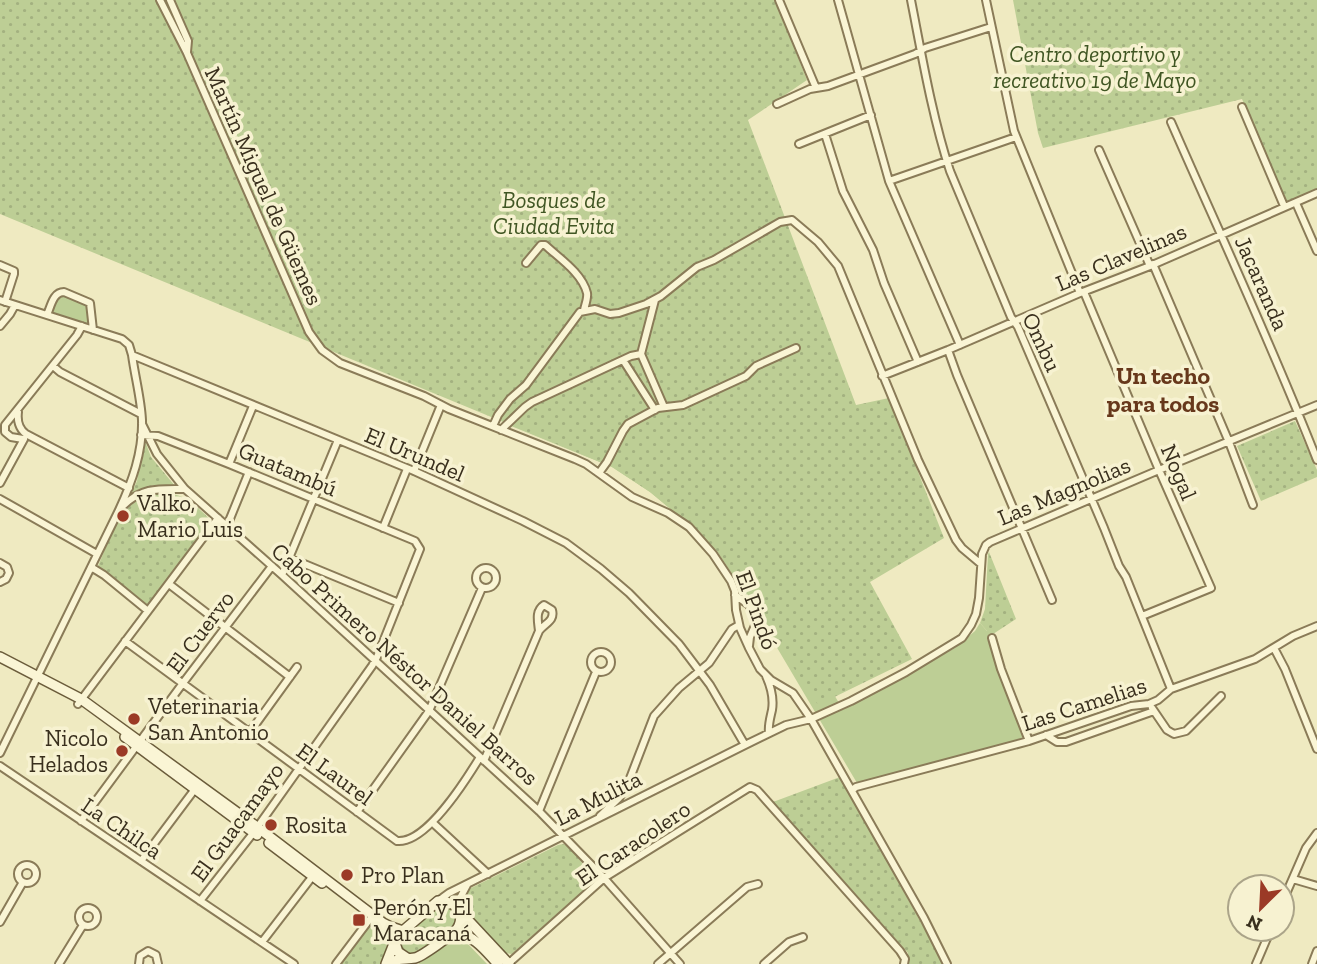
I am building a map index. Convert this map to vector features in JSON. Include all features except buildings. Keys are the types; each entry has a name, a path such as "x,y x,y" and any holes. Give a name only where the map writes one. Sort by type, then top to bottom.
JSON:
{"main road":[{"path":"0,657 50,681 80,701 383,923 403,931"},
{"path":"139,744 382,928 395,943 398,952 407,958"},
{"path":"387,964 397,936 438,901 450,903 460,911 508,964"},
{"path":"387,964 399,959 421,956 455,932 461,921 460,911"},
{"path":"455,932 476,941 498,964"}],"street":[{"name":"Martín Miguel de Güemes","path":"160,0 187,54 309,332"},
{"name":"Martín Miguel de Güemes","path":"170,0 188,41 187,54"},
{"path":"779,0 816,88"},
{"path":"838,0 889,181 960,345"},
{"name":"Ombu","path":"911,0 946,161 1000,292 1018,327 1117,562 1126,577 1171,688"},
{"name":"Nogal","path":"986,0 1016,137 1210,588 1142,616"},
{"path":"777,104 920,50 991,27"},
{"path":"1242,107 1284,206"},
{"path":"799,144 871,115"},
{"name":"Jacaranda","path":"1171,122 1317,460"},
{"path":"825,134 844,191 873,250 918,362"},
{"path":"889,181 1016,137"},
{"path":"1099,150 1229,442 1253,505"},
{"name":"Las Clavelinas","path":"883,376 1152,265 1317,193"},
{"path":"1296,202 1317,251"},
{"path":"493,426 510,399 526,385 575,317 584,310 619,313 655,300 697,267 780,222 792,220 818,242 838,267 918,460 956,540 981,564 976,614 962,638 895,678 811,719 792,723 745,745"},
{"path":"526,263 545,245 581,281 587,293 584,310"},
{"path":"0,265 15,274 3,301"},
{"path":"47,315 55,295 64,292 90,303 93,330"},
{"path":"655,300 641,354 664,407"},
{"name":"El Urundel","path":"3,301 125,342 132,355 410,470 523,521 573,548 648,611 679,644 724,707 745,745"},
{"path":"0,326 15,305"},
{"path":"82,326 4,429 8,436 25,437 129,488"},
{"name":"El Pindó","path":"309,332 321,350 340,363 575,459 632,497 668,513 689,527 718,561 734,586 739,625 749,648 765,674 793,693 811,719 924,918 947,964"},
{"path":"599,473 625,428 655,410 683,405 746,376 755,366 796,348"},
{"path":"948,351 1052,600"},
{"path":"501,430 531,402 641,354"},
{"path":"0,754 119,510 136,468 144,435 132,355"},
{"path":"623,360 655,410"},
{"path":"53,366 141,414"},
{"path":"383,528 441,405"},
{"name":"Las Magnolias","path":"981,564 986,545 1021,528 1317,405"},
{"path":"229,464 253,406"},
{"path":"18,409 18,423 25,437"},
{"name":"Guatambú","path":"144,435 158,436 229,464 418,544"},
{"name":"Cabo Primero Néstor Daniel Barros","path":"144,435 185,489 565,836 680,964"},
{"path":"0,483 25,437"},
{"path":"282,575 338,440"},
{"path":"227,526 249,472"},
{"path":"119,510 130,499 142,493 156,489 185,489"},
{"path":"0,499 97,554"},
{"path":"80,701 218,518"},
{"name":"El Guacamayo","path":"200,901 255,830 375,661 419,553 418,544"},
{"path":"289,558 399,603"},
{"path":"0,563 7,567 9,573 6,579 0,582"},
{"name":"El Cuervo","path":"81,821 272,566"},
{"path":"91,567 148,611"},
{"path":"169,584 290,677"},
{"path":"357,812 429,711 482,588"},
{"path":"735,595 748,605 757,621 750,637 749,648"},
{"path":"593,822 619,798 627,786 654,716 679,688 709,663 732,629 739,625"},
{"name":"Las Camelias","path":"852,790 1028,741 1131,706 1152,707 1171,688 1255,659 1293,636 1317,626"},
{"path":"488,874 433,823 482,759 539,631"},
{"path":"992,638 1028,741"},
{"name":"El Laurel","path":"125,641 397,841 408,840 433,823"},
{"path":"1274,648 1285,668 1317,749"},
{"path":"250,732 297,667"},
{"path":"539,811 596,672"},
{"path":"765,674 773,698 769,733"},
{"path":"1046,735 1057,742 1066,742 1152,707 1167,730 1174,734 1186,731 1221,696"},
{"name":"La Mulita","path":"438,901 449,893 745,745"},
{"name":"La Chilca","path":"0,766 294,964"},
{"name":"El Caracolero","path":"508,964 604,878 753,787 903,955 904,964"},
{"path":"141,862 195,789"},
{"path":"1296,873 1306,848 1317,833"},
{"path":"262,942 312,877"},
{"path":"1296,880 1317,886"},
{"path":"0,922 23,882"},
{"path":"460,911 461,896 468,884"},
{"path":"658,964 747,887 758,884"},
{"path":"336,964 370,919"},
{"path":"59,964 83,925"},
{"path":"764,964 789,942 803,937"},
{"path":"1256,964 1265,943"},
{"path":"139,964 140,956 148,951 156,955 158,964"},
{"path":"1312,964 1317,951"}],"green space":[{"name":"Bosques de Ciudad Evita","path":"0,0 775,0 807,80 748,120 856,405 889,398 944,538 870,582 912,659 818,705 717,551 650,492 612,467 0,214"},
{"name":"Centro deportivo y recreativo 19 de Mayo","path":"1013,0 1317,0 1317,190 1286,203 1242,99 1043,148"},
{"path":"63,295 86,303 89,307 89,325 51,314 57,297"},
{"path":"572,329 803,641 843,710 955,648 975,631 980,623 987,631 987,638 1023,737 860,785 857,783 737,580 717,551 650,492 612,467 504,423"},
{"path":"1295,421 1317,470 1317,477 1261,501 1237,446"},
{"path":"143,441 151,457 175,486 153,485 131,494 137,481"},
{"path":"159,493 183,497 211,520 148,605 98,566 115,527 127,509 143,497"},
{"path":"989,552 1016,619 987,638 987,631 980,623 985,609"},
{"path":"840,777 944,964 908,964 908,953 773,802"},
{"path":"563,844 568,846 594,877 593,882 512,954 505,953 465,909 465,896 471,888"},
{"path":"439,906 453,910 457,916 452,930 417,954 405,952 400,946 403,935"},
{"path":"370,926 387,943 386,957 380,964 340,964"},
{"path":"455,939 467,943 487,964 418,964"}],"place":[{"name":"Valko, Mario Luis","path":"123,516"},
{"name":"Veterinaria San Antonio","path":"134,719"},
{"name":"Nicolo Helados","path":"122,751"},
{"name":"Rosita","path":"271,825"},
{"name":"Pro Plan","path":"347,875"},
{"name":"Perón y El Maracaná","path":"359,920"}],"district":[{"name":"Un techo para todos","path":"1163,390"}]}
